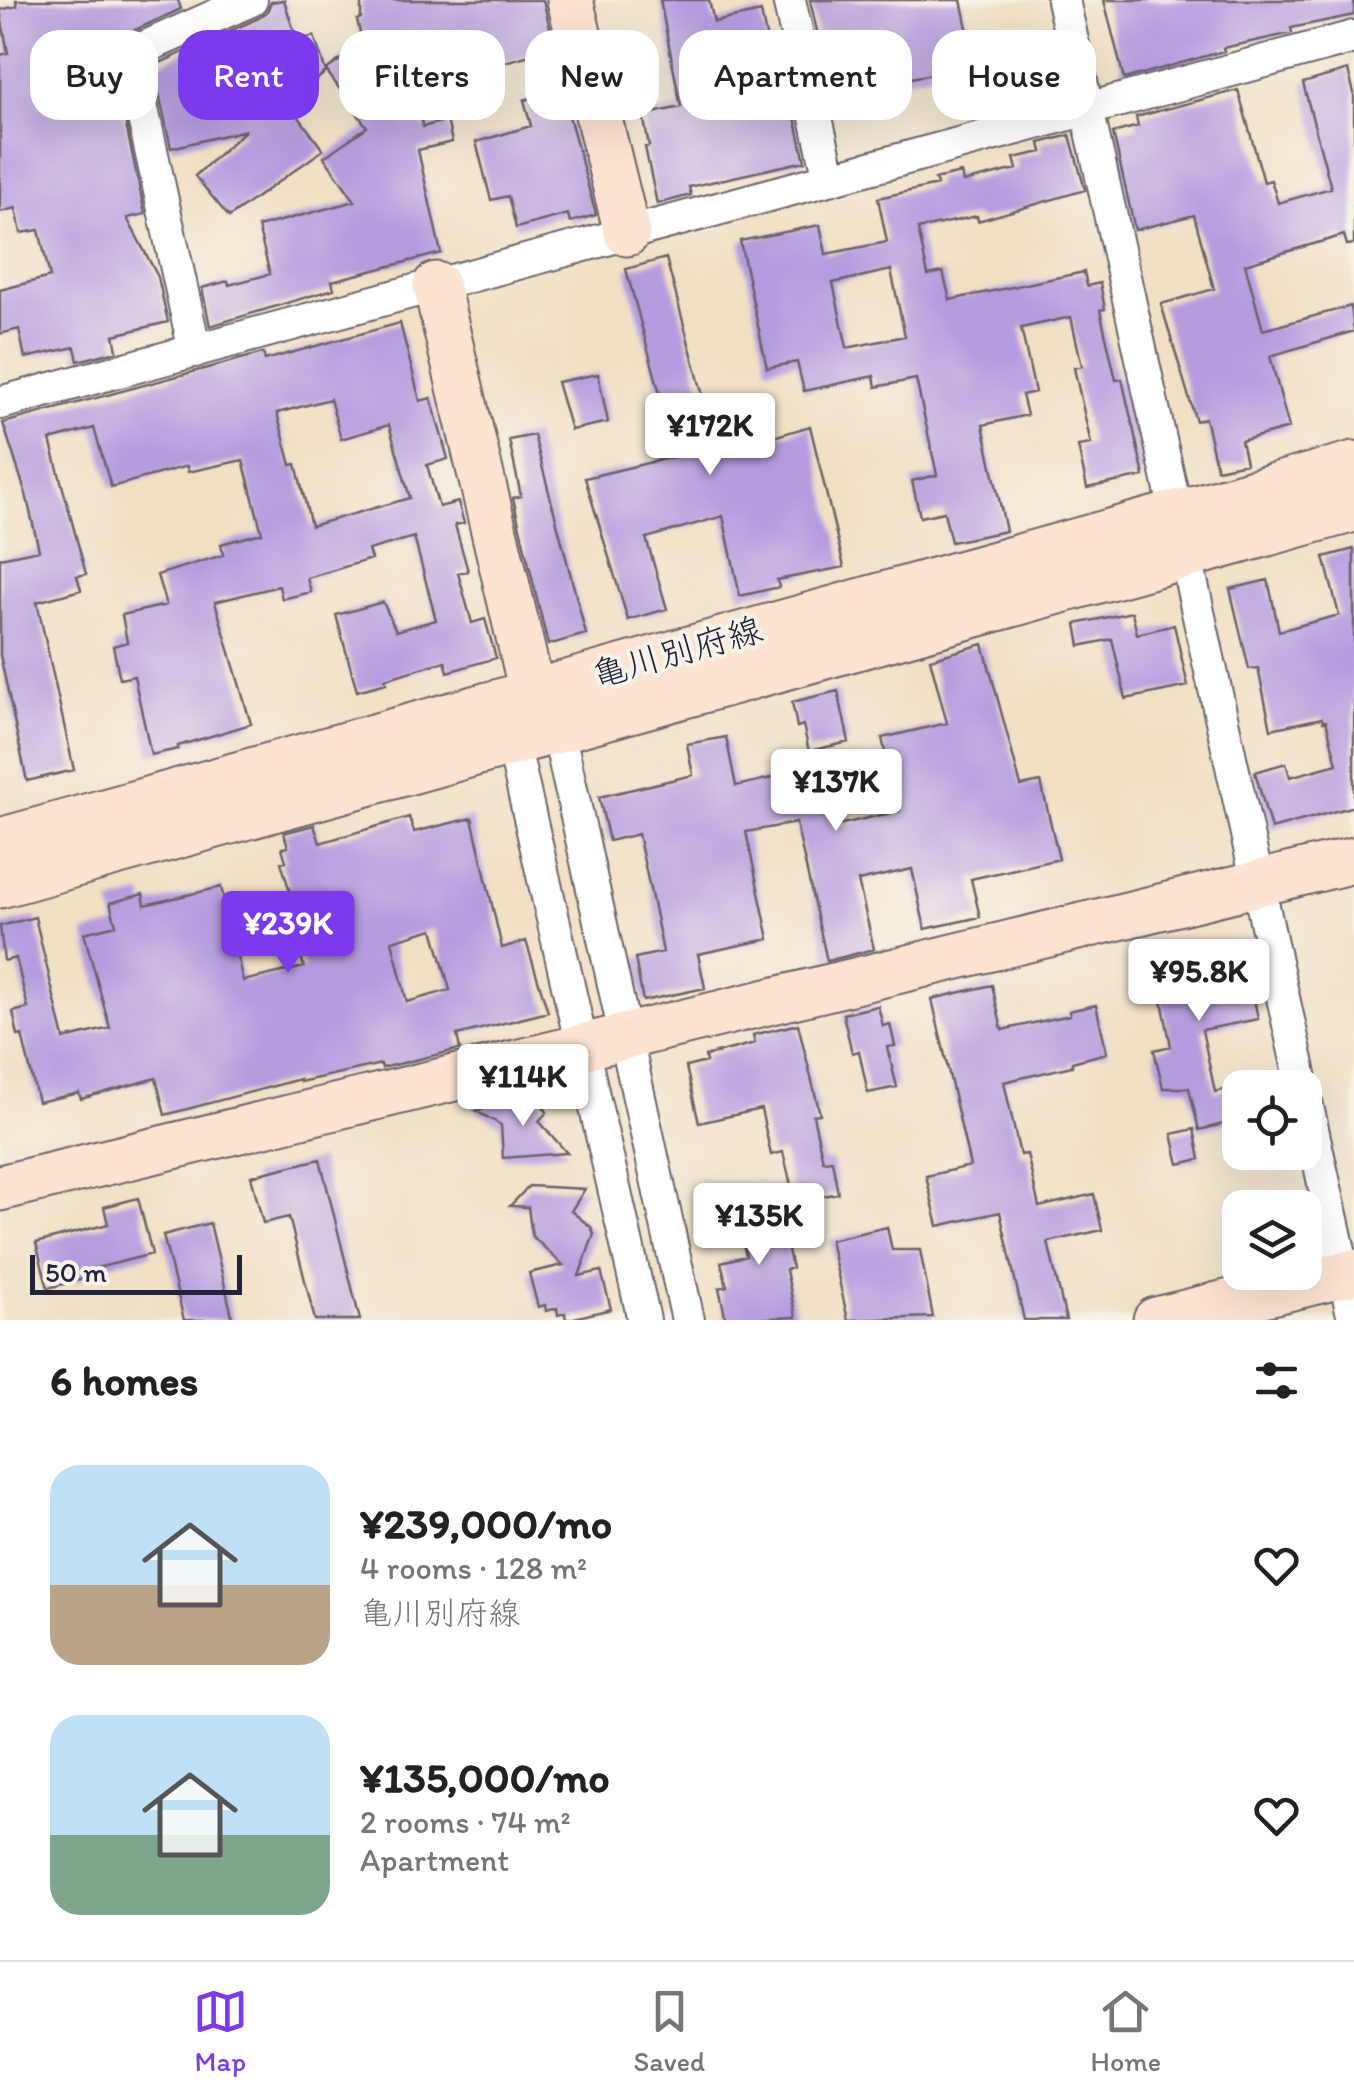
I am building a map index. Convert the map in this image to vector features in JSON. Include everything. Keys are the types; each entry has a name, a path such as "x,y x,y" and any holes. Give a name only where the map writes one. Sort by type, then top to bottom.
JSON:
{"main road":[{"path":"570,0 626,234"},
{"path":"436,285 532,692"},
{"name":"亀川別府線","path":"0,885 558,730 1181,534 1354,464"},
{"name":"亀川別府線","path":"0,841 532,692 1181,534 1354,509"},
{"path":"0,1188 1354,860"},
{"path":"1156,1320 1349,1273"}],"street":[{"path":"195,350 130,54 251,0"},
{"path":"789,0 830,178"},
{"path":"1063,0 1070,30"},
{"path":"1096,107 1354,37"},
{"path":"0,403 1046,120"},
{"path":"1089,120 1299,1070"},
{"path":"532,692 558,730 688,1320"},
{"path":"532,692 513,742 644,1320"},
{"path":"1322,1164 1349,1273 1354,1319"}],"building":[{"path":"16,0 178,0 181,9 135,30 30,30 30,120 125,120 145,214 127,218 158,277 168,322 114,335 117,351 78,361 75,347 25,358 19,329 0,334 0,290 50,277 39,230 21,233 16,208 0,212 0,55 8,53 0,10 17,6"},
{"path":"284,0 294,30 232,30 259,18 271,2"},
{"path":"361,0 543,0 550,30 525,30 525,56 505,62 505,30 359,30 357,20 361,18"},
{"path":"660,0 709,0 714,22 761,12 765,30 679,30 679,97"},
{"path":"810,0 961,0 967,30 932,30 932,74 912,78 912,30 817,30"},
{"path":"1104,0 1354,0 1354,15 1291,28 1292,33 1223,48 1224,51 1124,79"},
{"path":"319,51 326,72 319,78"},
{"path":"178,55 178,120 301,120 323,150 229,217 195,176 246,130 171,148 158,89 158,64"},
{"path":"339,61 339,88 326,70"},
{"path":"1348,70 1354,93 1354,244 1347,245 1344,235 1245,264 1263,330 1351,306 1354,331 1270,356 1289,428 1241,441 1246,463 1217,469 1205,418 1196,421 1161,304 1214,289 1194,215 1135,230 1113,133 1138,126 1136,117 1238,90 1264,182 1271,180 1278,203 1331,188 1303,83"},
{"path":"679,107 679,120 796,120 805,161 689,187 691,195 657,204 645,147 649,146 644,120 659,120 659,112"},
{"path":"362,120 421,120 423,127 447,120 452,142 418,150 441,253 332,281 334,289 210,326 202,288 270,274 258,227 355,201 324,157 367,127"},
{"path":"529,120 570,120 596,215 570,222 568,214 516,228 508,196 491,200 476,142 531,126"},
{"path":"1070,135 1085,190 978,221 977,216 918,229 928,275 943,272 950,300 1084,272 1087,286 1100,283 1105,309 1100,310 1116,380 1122,379 1144,476 1087,488 1078,446 1091,444 1074,368 1082,366 1071,317 1021,328 1035,392 1022,395 1027,415 983,425 1006,531 951,542 944,512 920,517 912,481 937,475 916,379 876,387 874,376 804,391 797,362 767,368 740,241 820,225 826,254 887,242 878,198 937,185 935,179 961,173 963,182 1017,169 1014,158 1042,152 1040,143","holes":["891,270 905,336 847,348 833,283"]},
{"path":"666,258 714,437 747,430 750,444 810,426 844,567 777,580 779,587 740,596 723,516 646,538 667,609 628,620 585,478 677,456 626,269"},
{"path":"400,323 420,401 431,398 448,459 427,465 439,507 458,502 464,523 455,525 468,571 458,573 472,623 485,619 496,658 448,672 445,661 357,691 336,615 383,602 396,631 436,620 414,537 368,550 371,559 307,578 311,592 282,599 279,586 215,602 251,724 151,755 134,676 120,679 113,646 127,642 122,615 166,605 157,575 223,555 221,544 262,533 243,460 188,472 187,466 111,487 94,428 50,440 86,574 77,576 81,590 37,602 74,770 27,781 0,655 0,558 39,550 3,423 263,353 265,360","holes":["330,399 341,439 389,425 410,498 311,526 296,464 291,465 277,413"]},
{"path":"598,374 608,422 571,430 557,382"},
{"path":"534,435 586,634 548,645 513,498 521,496 509,440"},
{"path":"1354,549 1354,806 1271,829 1255,772 1286,763 1290,777 1337,764 1322,718 1271,729 1258,668 1249,669 1230,589 1268,580 1279,631 1339,615 1324,557"},
{"path":"1132,612 1137,634 1174,625 1188,686 1126,699 1112,639 1080,646 1076,624"},
{"path":"983,644 1021,786 1041,782 1059,859 971,879 980,917 925,929 912,869 858,881 874,949 827,961 796,823 746,832 769,939 698,954 705,988 643,1001 635,958 663,952 656,917 638,834 609,841 599,797 693,775 687,744 726,737 736,786 820,767 833,826 899,811 882,738 947,723 930,659"},
{"path":"838,691 849,742 809,751 803,725 797,727 792,702"},
{"path":"409,817 414,832 472,818 502,948 526,941 548,1012 457,1035 460,1049 382,1068 381,1064 300,1079 165,1115 156,1078 81,1099 79,1093 38,1102 13,1012 28,1008 16,958 4,961 0,926 35,917 64,1039 110,1028 84,933 116,925 110,903 143,894 145,905 221,887 243,981 304,967 285,901 292,899 281,862 286,861 282,848 288,847 284,833 314,825 320,843","holes":["433,929 450,990 407,1002 392,941"]},
{"path":"1161,945 1163,955 1193,949 1195,963 1245,954 1258,1019 1202,1030 1215,1092 1222,1090 1222,1124 1199,1130 1189,1088 1163,1088 1154,1050 1171,1046 1157,976 1143,979 1138,950"},
{"path":"992,985 1002,1030 1096,1005 1107,1053 1072,1062 1072,1066 1004,1082 1020,1155 1027,1154 1039,1207 1094,1194 1102,1230 1048,1242 1066,1320 1024,1320 1000,1212 938,1226 926,1176 970,1166 932,999"},
{"path":"878,1006 883,1026 890,1024 895,1046 887,1047 897,1087 868,1093 859,1051 852,1053 843,1014"},
{"path":"798,1024 820,1114 813,1115 823,1161 832,1160 838,1193 795,1202 783,1152 771,1155 761,1109 699,1123 686,1067 706,1062 705,1056 755,1043 753,1035"},
{"path":"539,1100 547,1112 539,1121 567,1153 503,1158 501,1125 476,1111 499,1102"},
{"path":"1194,1129 1200,1159 1179,1164 1172,1134"},
{"path":"320,1159 360,1320 315,1320 289,1217 263,1223 251,1176"},
{"path":"529,1186 585,1189 571,1211 594,1234 579,1276 601,1271 611,1309 566,1320 565,1313 558,1315 557,1308 546,1311 545,1305 538,1307 529,1273 563,1265 532,1236 528,1207 510,1206"},
{"path":"138,1198 152,1254 85,1271 87,1278 48,1288 36,1243 108,1224 104,1207"},
{"path":"777,1199 792,1268 786,1270 796,1317 726,1320 719,1288 727,1286 721,1262 746,1256 735,1209"},
{"path":"210,1223 233,1320 184,1320 163,1235"},
{"path":"887,1227 892,1250 920,1250 933,1317 848,1320 830,1240"}]}
